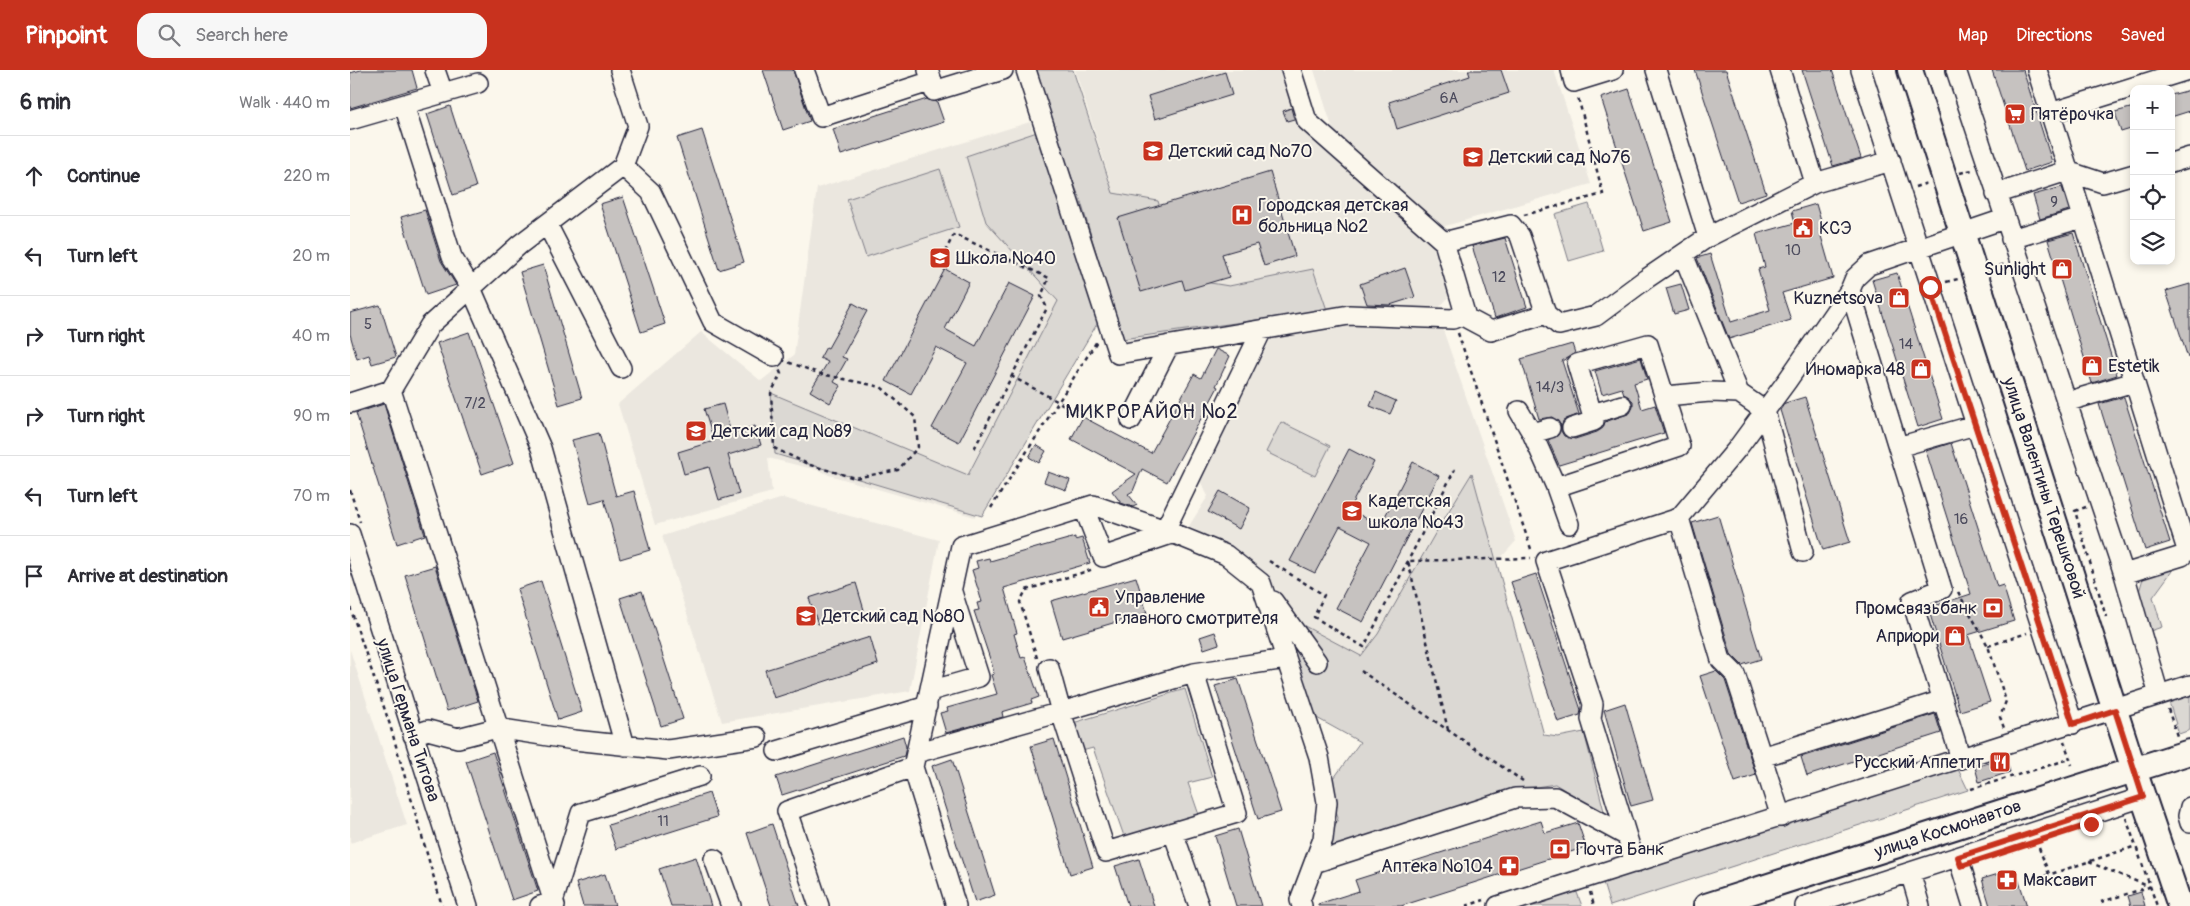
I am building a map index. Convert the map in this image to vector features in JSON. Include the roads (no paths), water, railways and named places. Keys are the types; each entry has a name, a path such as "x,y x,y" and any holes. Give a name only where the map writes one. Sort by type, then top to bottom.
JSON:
{"main road":[{"name":"улица Валентины Терешковой","path":"1910,70 2134,770 2180,906"},
{"name":"улица Космонавтов","path":"1706,906 2134,770 2184,744"}],"street":[{"path":"435,70 443,93"},
{"path":"350,403 391,390 430,325 519,245 623,166 638,126 620,70"},
{"path":"804,70 821,117 930,76 934,91 1002,70"},
{"path":"1026,70 1118,354 1349,315 1460,318 1491,330 1546,314"},
{"path":"1291,70 1308,121 1444,242 1460,318"},
{"path":"1572,76 1613,70"},
{"path":"1656,70 1708,237"},
{"path":"1780,70 1815,183"},
{"path":"1861,70 2073,724"},
{"path":"1956,70 2004,219 2124,574 2161,694"},
{"path":"2037,70 2067,171 2188,548 2182,556 2124,574"},
{"path":"2050,113 2176,72"},
{"path":"350,120 478,83"},
{"path":"404,104 452,257 471,288 541,448 625,746"},
{"path":"2175,162 2190,157"},
{"path":"1518,216 1520,236 1546,314 1560,325 1596,316 1708,237 1815,183 1891,161"},
{"path":"623,166 651,192 713,322 774,356"},
{"path":"1996,194 2067,171 2102,183 2130,175"},
{"path":"2011,238 2082,218"},
{"path":"1635,863 1590,719 1592,704 1546,561 1680,518 1737,449 1850,290 1855,278 1869,265 2004,219"},
{"path":"547,224 621,368"},
{"path":"1444,242 1511,225 1520,236"},
{"path":"1682,254 1739,392 1765,411 1803,552"},
{"path":"1850,290 1942,589 1912,601 1961,759"},
{"path":"1084,508 1103,557 1170,532 1262,330"},
{"path":"1556,487 1680,446 1648,344 1577,364 1594,421 1572,428"},
{"path":"1131,420 1169,345"},
{"path":"2066,402 2134,382"},
{"path":"391,390 497,728 550,905"},
{"path":"1665,396 1710,392 1739,392"},
{"path":"1592,414 1622,405"},
{"path":"1519,411 1532,432 1556,487 1569,524"},
{"path":"1898,447 1975,425"},
{"path":"1532,432 1550,428"},
{"path":"956,906 915,760 961,546 1093,506 1170,532 1226,555 1261,583 1317,662"},
{"path":"1680,518 1722,660 1735,674 1781,817"},
{"name":"улица Германа Титова","path":"350,534 353,554 413,735 463,905"},
{"path":"1261,583 1319,757 1327,802 1323,839 1300,900 1302,906"},
{"path":"777,751 928,699 979,677 951,590"},
{"path":"819,906 787,811 915,760 1061,712 1194,672 1286,660"},
{"path":"1044,668 1061,712 1106,852 1237,813 1194,672"},
{"path":"1498,906 2073,724 2190,685"},
{"path":"1762,757 1943,700"},
{"path":"413,735 428,730 458,738 497,728 625,746 668,750 758,737"},
{"path":"550,905 581,813 700,776"},
{"path":"1805,906 2143,797"},
{"path":"1314,863 1515,798 1555,798 1625,835"},
{"path":"2190,808 2188,816 2190,823"},
{"path":"1174,832 1199,906"},
{"path":"1918,838 1920,906"},
{"path":"1958,857 1974,906"},
{"path":"714,859 731,906"}],"place":[{"name":"Пятёрочка","path":"2015,114"},
{"name":"Детский сад №70","path":"1153,151"},
{"name":"Детский сад №76","path":"1473,157"},
{"name":"Городская детская больница №2","path":"1242,215"},
{"name":"КСЭ","path":"1803,228"},
{"name":"Школа №40","path":"940,258"},
{"name":"Sunlight","path":"2062,269"},
{"name":"Kuznetsova","path":"1899,298"},
{"name":"Estetik","path":"2092,366"},
{"name":"Иномарка 48","path":"1921,369"},
{"name":"Детский сад №89","path":"696,431"},
{"name":"Кадетская школа №43","path":"1352,511"},
{"name":"Управление главного смотрителя","path":"1099,607"},
{"name":"Промсвязьбанк","path":"1993,608"},
{"name":"Детский сад №80","path":"806,616"},
{"name":"Априори","path":"1955,636"},
{"name":"Русский Аппетит","path":"2000,762"},
{"name":"Почта Банк","path":"1560,849"},
{"name":"Аптека №104","path":"1509,866"},
{"name":"Максавит","path":"2007,880"}],"district":[{"name":"МИКРОРАЙОН №2","path":"1152,411"}]}
